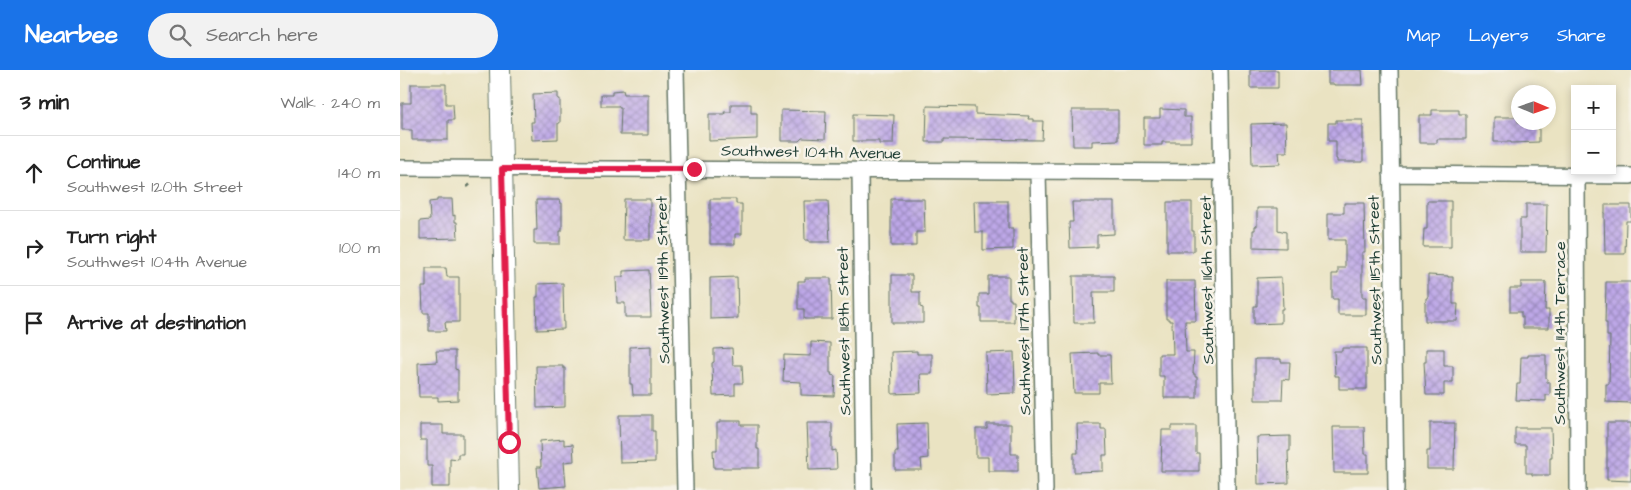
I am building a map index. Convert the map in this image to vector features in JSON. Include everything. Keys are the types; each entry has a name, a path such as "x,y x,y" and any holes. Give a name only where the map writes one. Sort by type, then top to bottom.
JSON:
{"street":[{"path":"500,70 509,490"},
{"name":"Southwest 119th Street","path":"676,70 685,490"},
{"name":"Southwest 116th Street","path":"1220,70 1227,490"},
{"name":"Southwest 115th Street","path":"1390,70 1396,490"},
{"name":"Southwest 104th Avenue","path":"400,168 1222,172"},
{"name":"Southwest 118th Street","path":"860,170 864,490"},
{"name":"Southwest 117th Street","path":"1038,172 1045,490"},
{"path":"1391,174 1571,175"},
{"path":"1576,175 1631,176"},
{"name":"Southwest 114th Terrace","path":"1576,175 1578,490"}],"building":[{"path":"1250,70 1278,70 1278,88 1250,88"},
{"path":"1328,70 1362,70 1363,85 1328,84"},
{"path":"411,84 446,84 446,104 453,104 454,120 448,120 448,140 412,140 412,130 402,130 402,103 411,103"},
{"path":"623,90 624,94 648,94 648,135 620,135 621,108 619,106 601,106 601,95 612,95 612,91"},
{"path":"558,93 558,99 560,99 560,123 558,123 558,139 532,140 531,122 534,122 533,94"},
{"path":"731,104 751,104 751,113 757,113 757,139 709,141 709,114 731,112"},
{"path":"927,106 975,107 975,114 1029,116 1028,119 1033,119 1033,121 1043,121 1042,140 944,139 944,142 926,142"},
{"path":"1160,109 1184,110 1184,117 1191,117 1191,142 1162,142 1162,145 1144,145 1144,118 1160,118"},
{"path":"781,110 826,111 825,139 802,138 799,141 781,141"},
{"path":"1072,110 1118,110 1118,140 1092,141 1092,146 1073,146"},
{"path":"1432,110 1459,110 1459,114 1466,114 1466,139 1437,139 1437,143 1419,143 1419,115 1432,115"},
{"path":"853,114 894,115 893,144 879,144 879,141 853,141"},
{"path":"1494,117 1511,117 1511,130 1539,130 1539,142 1494,142"},
{"path":"1336,120 1363,120 1363,162 1337,162 1336,141 1328,141 1328,123 1336,123"},
{"path":"1286,123 1287,152 1279,152 1280,164 1252,165 1251,124"},
{"path":"437,199 452,199 453,216 455,215 455,222 457,222 458,238 420,239 420,221 430,220 429,202 437,201"},
{"path":"624,199 650,199 650,240 623,240"},
{"path":"710,199 736,199 736,204 742,204 742,234 735,234 735,244 710,244"},
{"path":"891,199 924,199 925,232 916,232 916,246 891,246"},
{"path":"536,200 559,200 562,203 560,244 534,244 534,230 537,230"},
{"path":"804,201 828,201 830,242 809,242 809,240 805,240"},
{"path":"974,201 1008,201 1008,228 1013,228 1013,249 983,250 983,232 975,232"},
{"path":"1427,201 1451,201 1451,247 1423,247 1424,229 1427,229"},
{"path":"1072,202 1114,202 1114,234 1097,235 1097,247 1070,248 1069,222 1073,222"},
{"path":"1167,202 1192,202 1194,251 1167,251"},
{"path":"1344,203 1364,203 1365,252 1362,252 1362,297 1366,297 1366,315 1338,315 1338,299 1332,299 1332,274 1338,274 1338,268 1345,268 1345,240 1328,240 1328,213 1344,213"},
{"path":"1526,204 1547,204 1546,252 1520,252 1520,219 1526,219"},
{"path":"1605,205 1631,205 1631,221 1626,221 1625,254 1605,254"},
{"path":"1257,208 1278,208 1278,230 1286,232 1286,248 1253,247 1253,230 1257,226"},
{"path":"426,268 446,268 447,277 459,277 459,322 445,322 446,331 429,331 429,313 423,313 422,287 426,287"},
{"path":"649,270 651,317 625,317 625,303 617,303 616,277 623,277 623,271"},
{"path":"892,275 912,275 912,292 920,292 923,323 892,323"},
{"path":"1428,275 1453,277 1453,304 1458,304 1457,321 1425,321"},
{"path":"988,276 1009,276 1009,299 1014,301 1014,322 981,322 979,294 988,294"},
{"path":"1073,276 1114,276 1114,292 1093,292 1094,323 1074,323"},
{"path":"737,277 738,318 710,319 710,278"},
{"path":"1281,277 1283,309 1281,309 1281,323 1254,324 1254,306 1257,306 1257,278"},
{"path":"805,278 831,278 832,319 804,319 804,309 798,309 798,281 805,281"},
{"path":"1166,281 1195,281 1196,321 1185,321 1186,352 1194,352 1193,374 1197,377 1197,398 1164,398 1164,376 1159,376 1159,354 1173,354 1172,321 1166,319"},
{"path":"1521,282 1546,282 1545,310 1549,310 1549,328 1523,328 1521,312 1510,312 1510,288 1521,288"},
{"path":"1606,282 1631,282 1631,403 1606,402 1606,384 1609,384 1610,336 1607,336 1607,323 1605,323"},
{"path":"563,283 564,329 537,330 536,297 538,297 538,284"},
{"path":"811,342 830,343 830,373 835,376 834,396 801,395 801,382 783,381 784,355 811,356"},
{"path":"651,346 651,395 633,395 632,384 630,384 630,347"},
{"path":"732,348 733,365 742,365 743,383 735,383 735,395 713,396 712,363 714,362 714,349"},
{"path":"1342,348 1367,348 1367,389 1339,389 1339,376 1335,376 1334,351 1342,351"},
{"path":"1426,349 1444,349 1444,366 1453,366 1453,383 1444,383 1444,395 1426,395 1424,362 1426,362"},
{"path":"436,351 455,351 455,369 458,370 458,400 438,401 438,397 419,397 418,363 437,362"},
{"path":"917,351 917,354 932,354 932,374 920,374 921,393 892,394 891,352"},
{"path":"1014,352 1015,393 987,394 986,353"},
{"path":"1098,353 1098,355 1110,355 1111,383 1099,383 1099,393 1074,393 1072,354"},
{"path":"1528,355 1546,355 1546,378 1547,382 1550,382 1550,395 1546,395 1546,401 1516,400 1517,384 1520,384 1521,357 1528,357"},
{"path":"1255,359 1281,359 1281,362 1290,362 1289,380 1283,379 1282,400 1255,400"},
{"path":"536,366 563,366 565,368 565,407 537,408"},
{"path":"619,415 652,415 652,431 655,431 655,462 620,463"},
{"path":"720,421 741,421 741,425 757,425 759,468 714,468 713,450 717,450 717,423 720,423"},
{"path":"807,423 832,423 832,451 836,450 837,469 809,470"},
{"path":"927,423 928,458 921,459 922,470 895,470 895,452 898,452 897,424"},
{"path":"1430,423 1455,423 1454,469 1427,469 1427,451 1430,451"},
{"path":"1607,423 1631,423 1631,481 1607,480"},
{"path":"987,424 1011,424 1011,454 1018,454 1018,471 988,471 988,457 976,457 976,429 987,429"},
{"path":"1077,424 1101,424 1101,429 1106,429 1107,455 1103,455 1103,471 1074,472 1074,453 1078,453"},
{"path":"420,425 443,425 443,434 463,434 463,454 458,454 458,459 450,458 450,487 432,487 432,466 427,466 427,440 420,440"},
{"path":"1172,426 1196,426 1196,453 1199,453 1199,471 1161,471 1162,430 1172,430"},
{"path":"1333,427 1364,427 1365,454 1368,454 1368,473 1334,473"},
{"path":"1515,428 1551,428 1552,458 1550,458 1550,475 1526,473 1526,445 1515,445"},
{"path":"1290,436 1290,451 1288,451 1289,483 1258,484 1257,437"},
{"path":"564,439 564,445 573,444 574,461 564,462 566,486 539,488 537,467 541,467 540,441"}],"route":[{"path":"509,442 502,169 694,169"}]}
